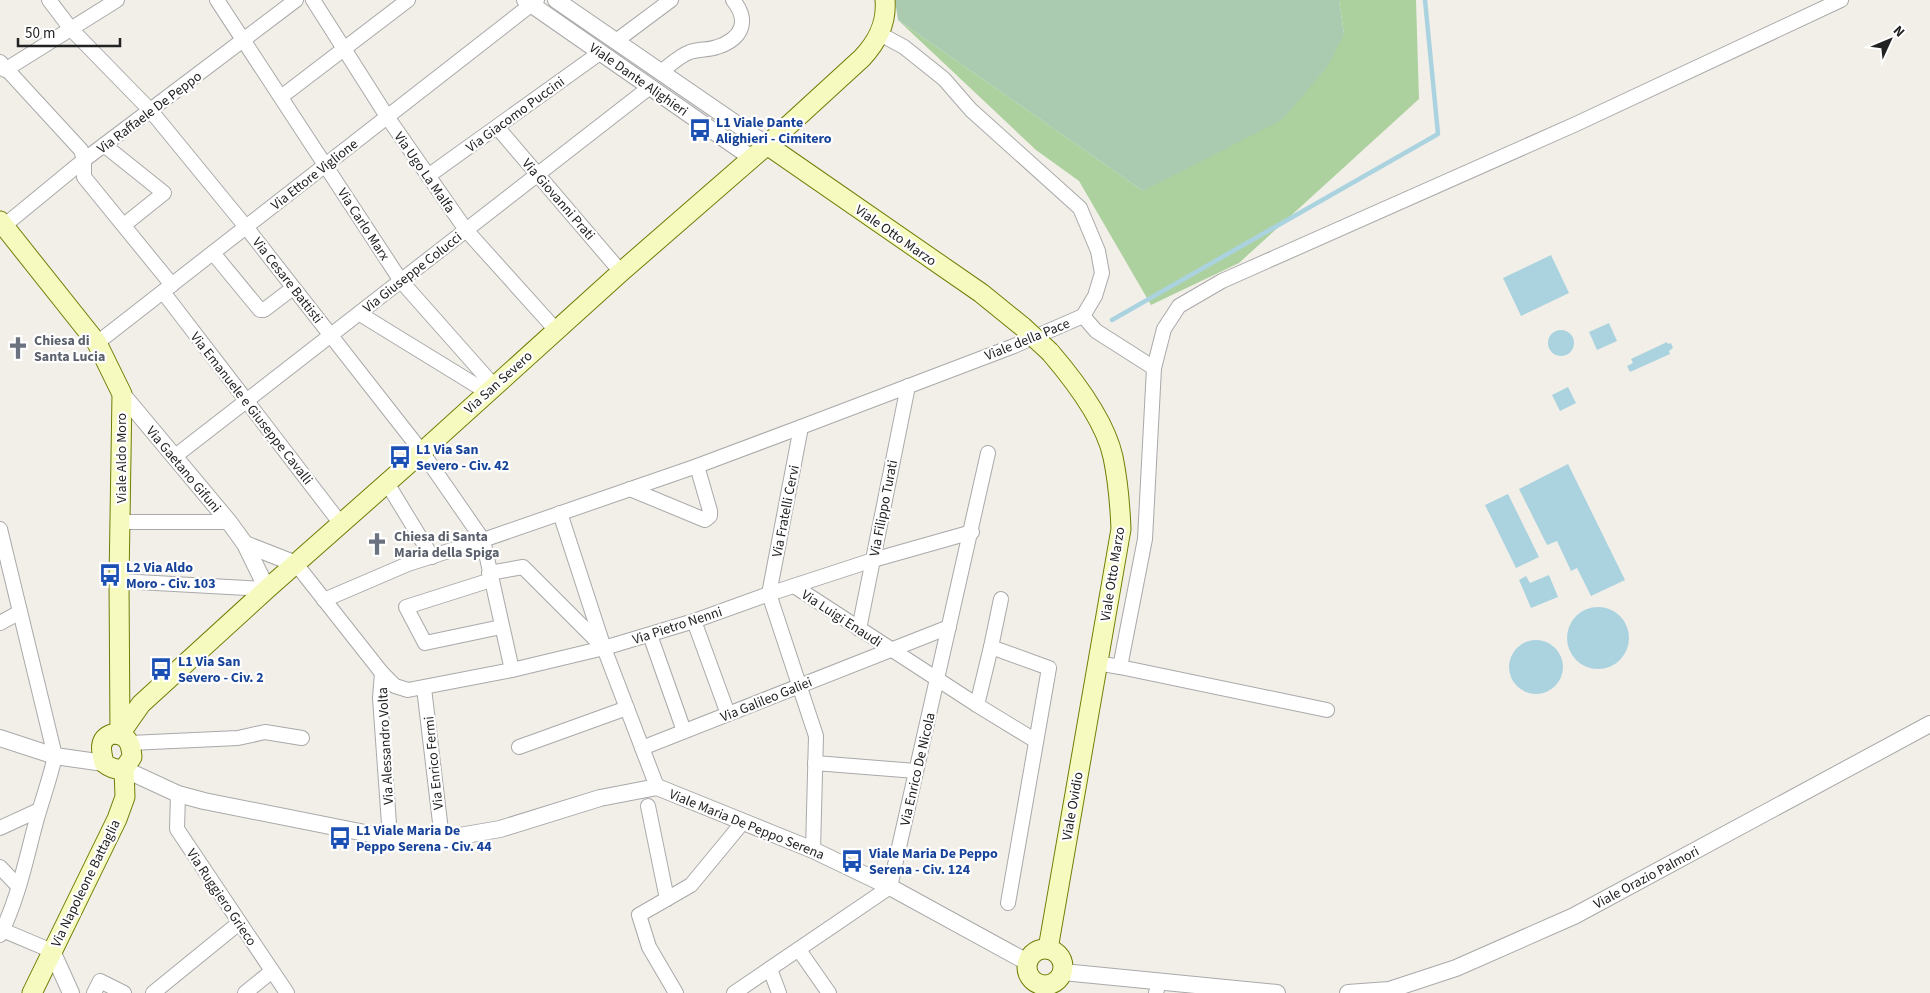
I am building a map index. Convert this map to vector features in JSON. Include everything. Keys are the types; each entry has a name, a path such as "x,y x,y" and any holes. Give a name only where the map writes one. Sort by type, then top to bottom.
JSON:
{"main road":[{"path":"880,34 884,18 885,0"},
{"name":"Via San Severo","path":"122,748 140,704 621,272 767,145 862,58 876,42 880,34"},
{"name":"Viale Otto Marzo","path":"767,145 980,293 1023,327 1050,352 1068,374 1103,430 1113,455 1119,493 1121,529 1097,664"},
{"name":"Viale Aldo Moro","path":"1,225 96,343 122,394 119,581 122,748"},
{"name":"Viale Ovidio","path":"1048,948 1097,664"},
{"path":"104,763 109,767 122,748"},
{"name":"Via Napoleone Battaglia","path":"32,993 117,819 125,797 122,748"},
{"path":"1048,948 1055,951 1062,959 1063,972 1059,979 1053,983 1038,988 1028,974 1027,962 1034,952 1048,948"}],"street":[{"name":"Via Cesare Battisti","path":"49,0 71,29 151,111 246,227 422,452 484,540"},
{"path":"3,66 71,29 117,0"},
{"name":"Via Carlo Marx","path":"217,0 401,281 491,389"},
{"name":"Via Raffaele De Peppo","path":"1,225 296,0"},
{"name":"Via Ugo La Malfa","path":"313,0 388,118 466,230 556,330"},
{"path":"281,97 408,0"},
{"name":"Viale Dante Alighieri","path":"556,0 767,145"},
{"path":"616,41 671,0"},
{"path":"661,72 690,52 718,47 737,37 743,25 740,8 733,0"},
{"path":"1120,667 1145,539 1154,368 1164,329 1179,306 1222,281 1576,124 1841,0"},
{"name":"Viale Dante Alighieri","path":"531,2 752,158"},
{"name":"Via Ettore Viglione","path":"96,343 388,118 531,2"},
{"name":"Viale della Pace","path":"324,600 408,564 484,540 801,428 1014,346 1083,316 1095,296 1102,273 1098,251 1080,208 972,110 944,79 904,47 880,34"},
{"name":"Via Giacomo Puccini","path":"428,176 601,52"},
{"name":"Via Emanuele e Giuseppe Cavalli","path":"3,66 81,150 84,160 84,177 124,225 247,401 341,524"},
{"name":"Via Giuseppe Colucci","path":"174,457 650,87"},
{"name":"Via Giovanni Prati","path":"497,127 621,272"},
{"path":"104,146 164,193 124,225"},
{"path":"213,253 260,310 264,310 293,288"},
{"path":"360,314 491,389"},
{"path":"1083,316 1096,331 1154,368"},
{"name":"Via Filippo Turati","path":"859,629 908,386"},
{"name":"Via Gaetano Gifuni","path":"122,394 229,522 245,544 267,589"},
{"name":"Via Fratelli Cervi","path":"769,594 801,428"},
{"name":"Via Enrico De Nicola","path":"890,887 972,532 988,453"},
{"path":"630,488 705,520 710,516 710,511 697,466"},
{"path":"387,483 432,557"},
{"path":"560,513 604,648 657,787"},
{"path":"121,522 229,522"},
{"path":"0,529 55,756 17,890 1,931 52,952 71,993"},
{"name":"Via Pietro Nenni","path":"382,673 395,686 401,689 424,688 512,670 650,635 873,560 972,532"},
{"path":"484,540 490,576 512,670"},
{"path":"245,544 296,564"},
{"name":"Via Alessandro Volta","path":"296,564 382,673 380,698 390,838"},
{"path":"501,627 425,643 406,607 522,566 604,648"},
{"path":"119,581 267,589"},
{"name":"Via Luigi Enaudi","path":"794,586 937,681"},
{"path":"769,594 816,736 813,850"},
{"path":"978,705 1001,599"},
{"path":"0,623 20,612"},
{"path":"694,621 728,714"},
{"name":"Via Galileo Galiei","path":"642,748 950,627"},
{"path":"650,635 684,732"},
{"path":"991,646 1049,668 1008,903"},
{"path":"1097,664 1120,667 1327,710"},
{"path":"937,681 1036,741"},
{"name":"Via Enrico Fermi","path":"424,688 442,839"},
{"path":"520,747 627,708"},
{"name":"Viale Orazio Palmori","path":"1348,993 1389,990 1456,968 1574,916 1930,724"},
{"path":"78,760 122,748 238,738 265,732 302,738"},
{"path":"0,738 55,756 104,763"},
{"name":"Viale Maria De Peppo Serena","path":"122,748 154,784 178,794 390,838 442,839 500,829 600,798 657,787 813,850 890,887 1027,962"},
{"path":"815,764 916,771"},
{"path":"125,797 154,784"},
{"name":"Via Ruggiero Grieco","path":"178,794 177,829 287,993"},
{"path":"648,806 667,899"},
{"path":"0,828 39,810"},
{"path":"676,993 649,947 639,916 691,885 743,822"},
{"path":"0,867 17,890"},
{"path":"734,993 890,887"},
{"path":"153,993 239,923"},
{"path":"799,950 829,993"},
{"path":"770,969 779,993"},
{"path":"245,993 272,971"},
{"path":"1063,972 1157,988 1278,993"},
{"path":"94,993 100,982 124,993"}],"green space":[{"path":"895,0 1339,0 1344,34 1328,66 1282,120 1143,191 898,20"},
{"path":"1339,0 1416,0 1419,99 1239,263 1151,305 1079,181 1036,150 898,20 1143,191 1344,34"}],"water":[{"path":"1551,255 1569,293 1521,316 1503,278"},
{"path":"1609,323 1617,341 1597,350 1589,332"},
{"path":"1561,330 1570,334 1574,343 1570,352 1561,356 1552,352 1548,343 1552,334"},
{"path":"1667,342 1668,344 1671,343 1673,348 1669,351 1670,354 1630,372 1627,366 1633,363 1631,359"},
{"path":"1568,387 1576,403 1560,411 1552,395"},
{"path":"1568,464 1625,580 1591,596 1577,568 1571,571 1557,541 1547,545 1519,489"},
{"path":"1508,494 1539,557 1516,568 1485,505"},
{"path":"1549,575 1558,597 1531,608 1519,580 1526,576 1530,583"},
{"path":"1592,607 1604,607 1620,616 1627,626 1629,638 1627,650 1620,660 1604,669 1592,669 1581,664 1572,655 1567,644 1567,632 1572,621 1581,612"},
{"path":"1531,640 1541,640 1551,644 1559,652 1563,667 1559,682 1551,690 1541,694 1531,694 1521,690 1513,682 1509,672 1509,662 1513,652 1521,644"}],"waterway":[{"path":"1112,320 1438,134 1425,0"}],"place":[{"name":"L1 Viale Dante Alighieri - Cimitero","path":"700,130"},
{"name":"Chiesa di Santa Lucia","path":"18,348"},
{"name":"L1 Via San Severo - Civ. 42","path":"400,457"},
{"name":"Chiesa di Santa Maria della Spiga","path":"377,544"},
{"name":"L2 Via Aldo Moro - Civ. 103","path":"110,575"},
{"name":"L1 Via San Severo - Civ. 2","path":"161,669"},
{"name":"L1 Viale Maria De Peppo Serena - Civ. 44","path":"340,838"},
{"name":"Viale Maria De Peppo Serena - Civ. 124","path":"852,861"}]}
